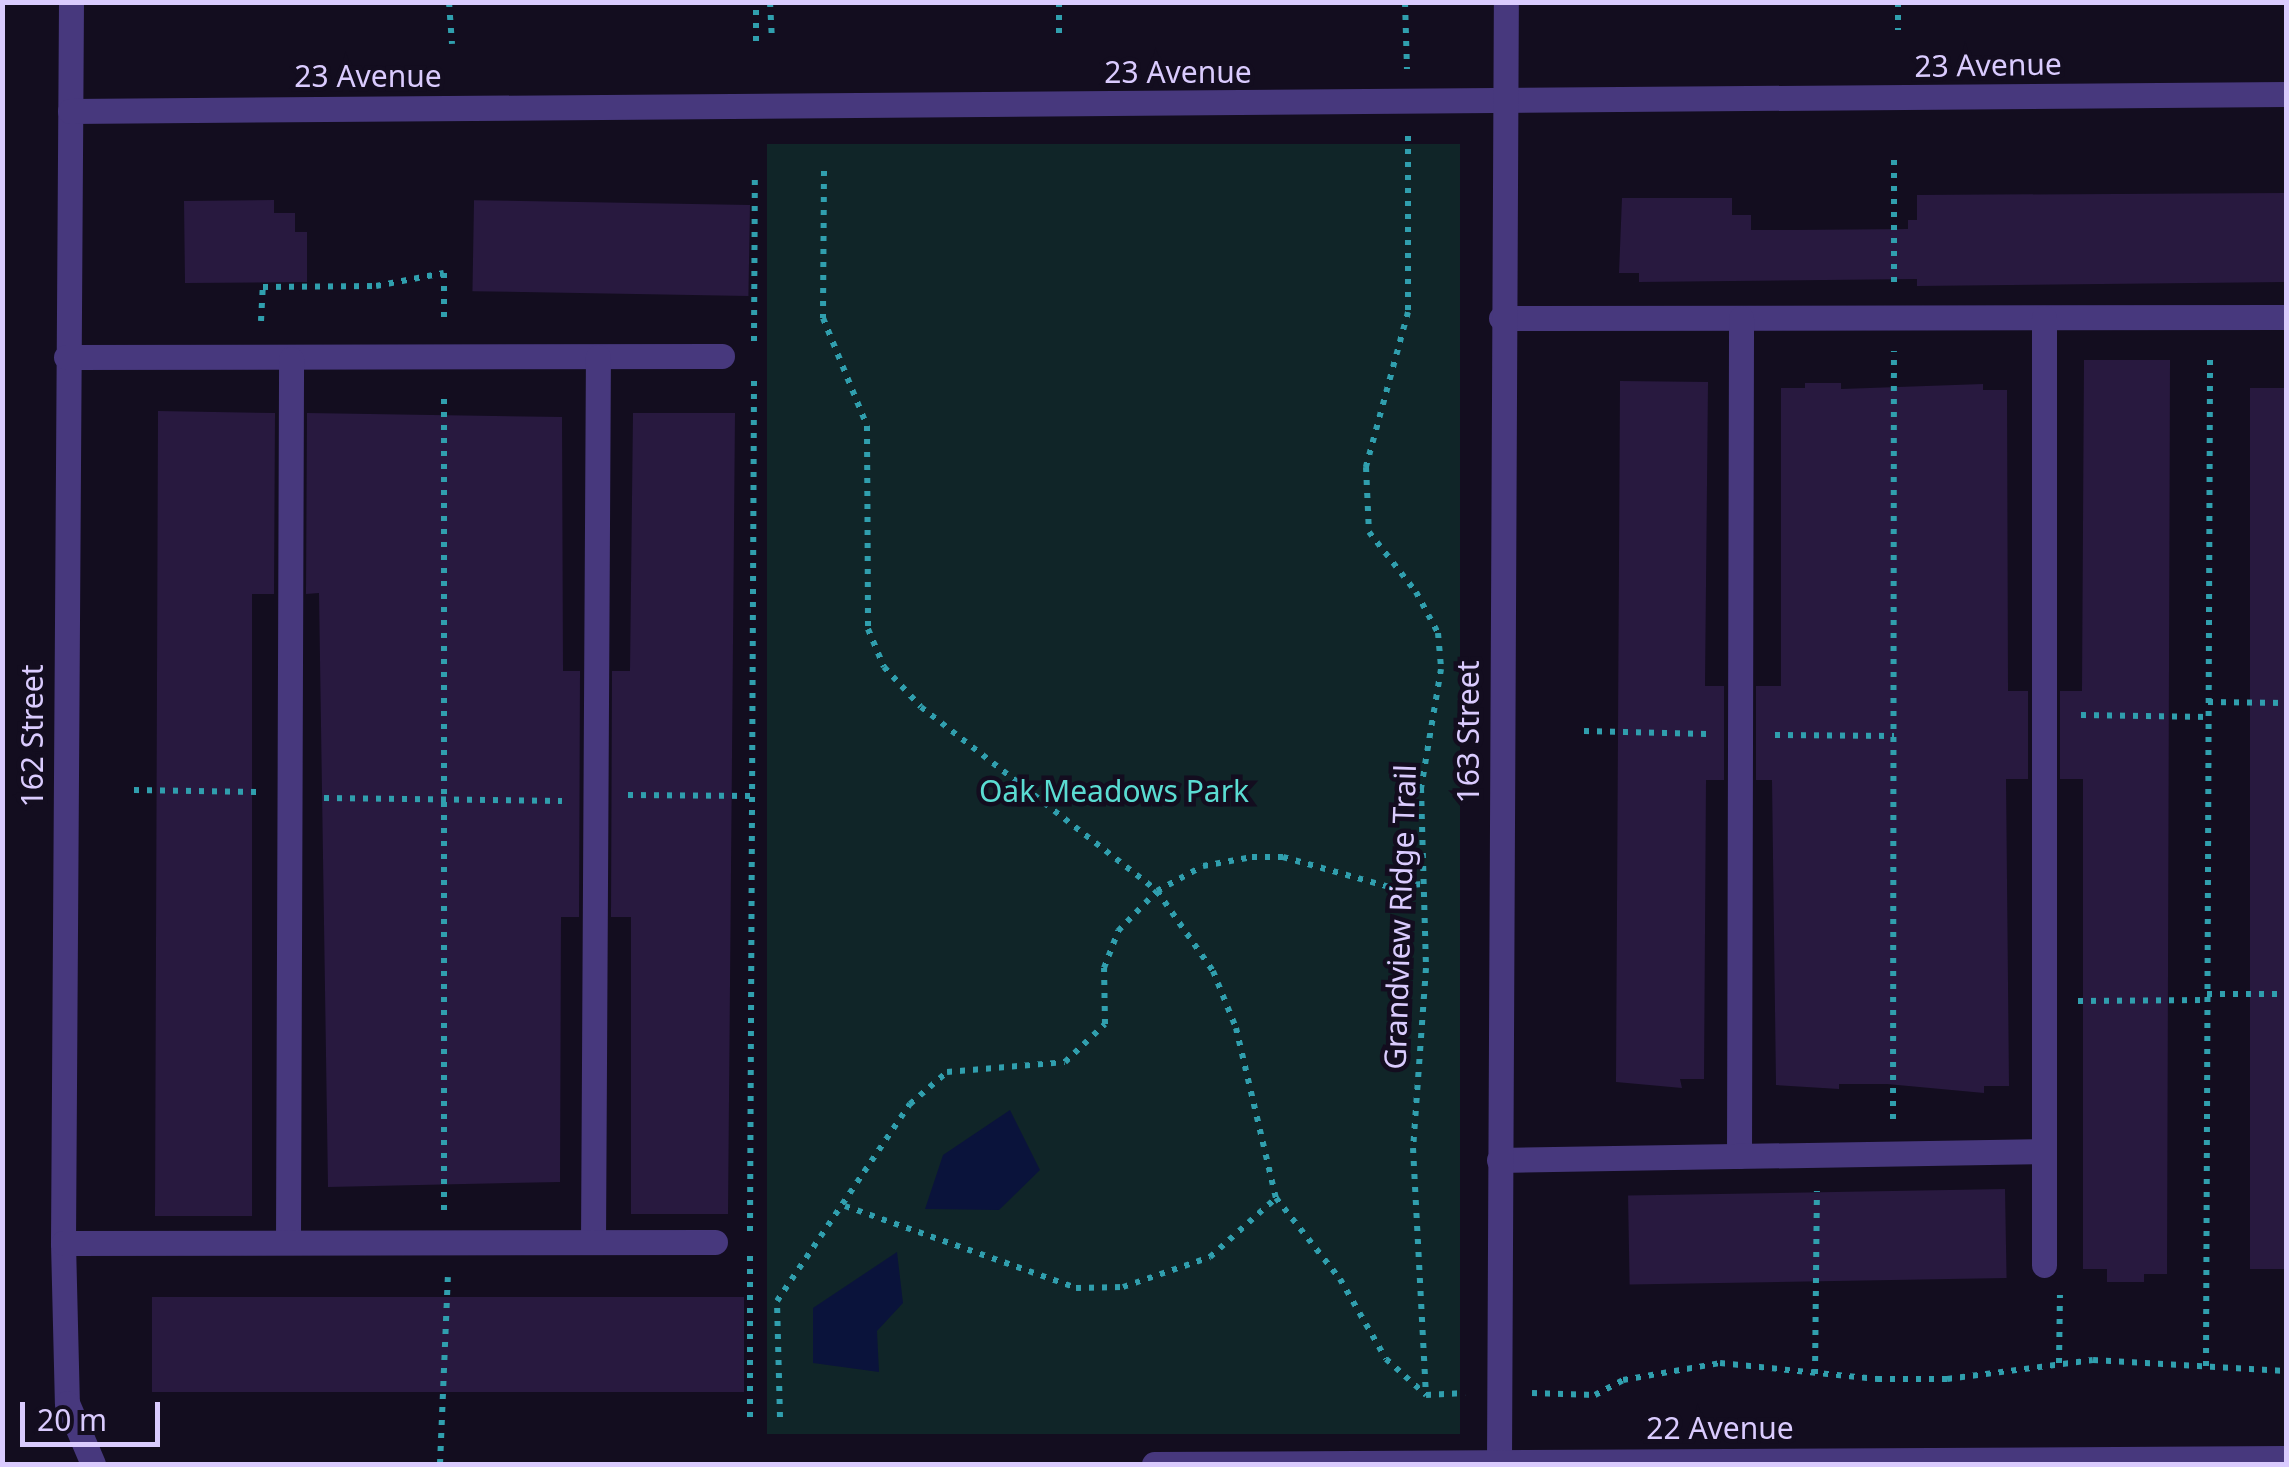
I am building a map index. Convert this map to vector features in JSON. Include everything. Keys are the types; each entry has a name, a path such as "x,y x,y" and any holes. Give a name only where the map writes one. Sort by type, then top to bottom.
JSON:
{"street":[{"name":"162 Street","path":"71,2 66,357 66,1403 93,1464"},
{"name":"163 Street","path":"1498,1462 1501,103 1506,2"},
{"name":"23 Avenue","path":"70,110 1501,103 2286,94"},
{"path":"1501,318 2286,317"},
{"path":"1739,1156 1741,318"},
{"path":"2044,318 2044,1265"},
{"path":"66,357 722,356"},
{"path":"593,1242 598,357"},
{"path":"288,1240 291,359"},
{"path":"1499,1160 2044,1152"},
{"path":"64,1243 715,1242"},
{"name":"22 Avenue","path":"1154,1464 2286,1458"}],"path":[{"path":"449,2 452,44"},
{"path":"756,2 756,41"},
{"path":"770,2 772,42"},
{"path":"1059,2 1059,39"},
{"path":"1405,2 1407,82"},
{"path":"1898,2 1898,30"},
{"name":"Grandview Ridge Trail","path":"1408,122 1408,312 1366,467 1368,532 1416,592 1438,633 1441,669 1421,788 1426,968 1414,1148 1426,1395"},
{"path":"1893,1154 1894,160"},
{"path":"824,171 822,318 868,426 868,630 884,667 920,707 1158,891 1213,971 1236,1028 1276,1198 1340,1279 1386,1360 1426,1395 1473,1393"},
{"path":"754,348 755,172"},
{"path":"243,325 261,325 263,287 376,286 444,273 448,1389 440,1464"},
{"path":"2206,1366 2210,318"},
{"path":"750,1417 754,368"},
{"path":"2208,702 2286,703"},
{"path":"2044,715 2208,716"},
{"path":"134,790 443,800 752,796"},
{"path":"780,1417 777,1301 845,1206 910,1104 948,1072 1064,1062 1105,1024 1104,968 1118,931 1158,891 1204,866 1252,857 1283,857 1389,887 1425,884"},
{"path":"2044,1001 2286,994"},
{"path":"1815,1374 1818,1154"},
{"path":"845,1206 1076,1288 1124,1287 1210,1257 1276,1198"},
{"path":"2044,1265 2044,1282 2060,1282 2060,1363"},
{"path":"1526,1393 1595,1395 1624,1380 1720,1362 1815,1374 1947,1379 2060,1363 2286,1371"}],"green space":[{"name":"Oak Meadows Park","path":"767,144 1460,144 1460,1434 767,1434"}],"shaded area":[{"path":"1010,1110 1040,1170 999,1210 925,1209 943,1155"},
{"path":"897,1252 903,1303 877,1331 879,1372 813,1363 813,1308"}],"building":[{"path":"2286,193 2286,282 1917,286 1917,279 1639,282 1639,273 1619,273 1622,198 1732,198 1732,215 1751,215 1751,230 1794,230 1908,229 1908,220 1917,220 1917,195"},
{"path":"274,200 274,213 295,213 295,232 307,232 307,282 185,283 184,201"},
{"path":"474,200 750,205 748,296 472,291"},
{"path":"2084,360 2170,360 2167,1274 2144,1274 2144,1282 2107,1282 2107,1269 2083,1269 2083,779 2060,779 2060,691 2082,691"},
{"path":"1620,381 1708,382 1705,686 1724,686 1724,780 1706,780 1704,1079 1680,1079 1682,1088 1616,1082"},
{"path":"1805,383 1841,383 1841,389 1983,384 1983,390 2007,390 2008,691 2028,691 2028,779 2006,779 2009,1086 1984,1086 1984,1093 1887,1084 1839,1084 1839,1089 1776,1085 1772,780 1756,780 1756,686 1781,686 1781,388 1805,388"},
{"path":"2250,388 2286,388 2286,1269 2250,1269"},
{"path":"158,411 275,413 274,594 252,594 252,1216 155,1216"},
{"path":"307,413 562,417 563,671 580,671 579,917 561,917 560,1182 328,1187 319,593 306,594"},
{"path":"633,413 735,413 728,1214 631,1214 631,917 611,917 612,671 630,671"},
{"path":"2005,1189 2007,1278 1630,1285 1628,1196"},
{"path":"152,1297 744,1297 744,1392 152,1392"}]}
